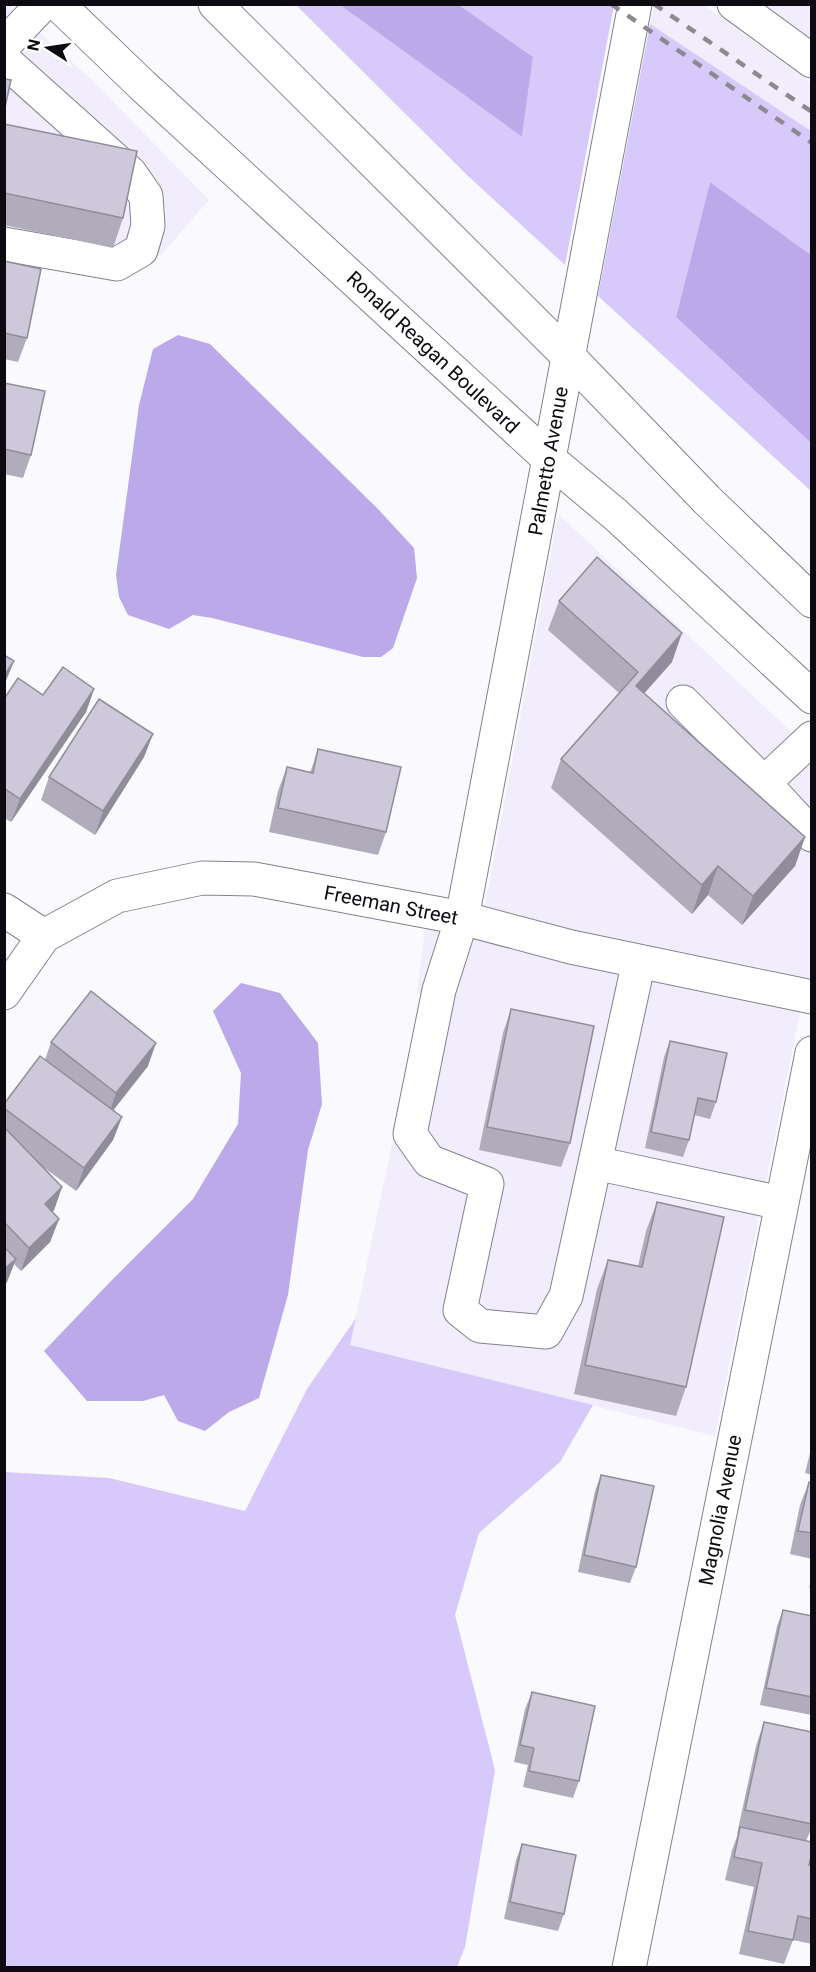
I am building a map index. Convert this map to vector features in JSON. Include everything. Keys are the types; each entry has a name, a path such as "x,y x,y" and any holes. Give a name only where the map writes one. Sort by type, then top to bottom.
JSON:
{"street":[{"path":"4,45 43,4"},
{"name":"Ronald Reagan Boulevard","path":"58,4 142,85 549,459 616,515 812,697"},
{"name":"Palmetto Avenue","path":"595,1163 566,1296 546,1332 480,1326 460,1310 487,1184 429,1161 410,1134 439,990 462,918 634,4"},
{"path":"734,4 812,61"},
{"path":"218,6 567,355 707,500 812,601"},
{"path":"4,60 130,173 146,196 148,226 141,250 117,264 4,244"},
{"path":"683,702 812,835"},
{"path":"764,783 812,738"},
{"name":"Freeman Street","path":"4,993 44,936 117,896 202,878 254,879 462,918 571,947 812,997"},
{"path":"4,910 44,936"},
{"path":"639,961 595,1163 781,1203"},
{"name":"Magnolia Avenue","path":"629,1968 812,1053"}],"shaded area":[{"path":"4,5 9,5 92,80 209,200 161,255 5,240"},
{"path":"296,5 340,5 522,137 533,57 459,5 614,5 565,265 467,175"},
{"path":"340,5 459,5 533,57 522,137"},
{"path":"654,5 704,5 811,83 811,131 650,24"},
{"path":"764,5 811,5 811,40"},
{"path":"650,24 811,131 811,255 710,182 676,317 811,443 811,491 598,296"},
{"path":"710,182 811,255 811,443 676,317"},
{"path":"178,335 210,344 378,509 414,548 417,578 393,648 381,657 363,657 212,618 193,615 169,629 128,615 119,597 116,575 139,405 153,349"},
{"path":"558,514 811,750 811,978 575,930 485,906"},
{"path":"425,929 458,935 567,964 800,1012 715,1436 350,1345 423,995 417,993"},
{"path":"241,983 280,993 318,1043 322,1104 308,1150 288,1295 259,1398 229,1412 205,1431 178,1421 164,1395 143,1401 87,1401 44,1351 193,1199 238,1124 241,1073 213,1011"},
{"path":"356,1318 350,1345 593,1405 560,1462 479,1533 455,1615 495,1770 465,1947 457,1967 5,1967 5,1472 109,1478 245,1511 307,1389"}],"building":[{"path":"4,79 11,80 4,112"},
{"path":"4,124 137,151 123,218 4,193"},
{"path":"4,261 41,269 27,338 4,333"},
{"path":"4,383 45,391 31,455 4,449"},
{"path":"597,557 682,633 636,686 805,837 753,896 718,866 702,885 561,759 638,672 559,601"},
{"path":"4,655 14,661 4,676"},
{"path":"63,667 94,689 20,799 4,788 4,699 18,678 43,695"},
{"path":"99,699 153,734 103,811 49,777"},
{"path":"318,749 401,767 386,832 278,808 287,767 313,773"},
{"path":"91,991 156,1043 116,1093 51,1042"},
{"path":"511,1009 594,1026 570,1143 487,1127"},
{"path":"670,1041 727,1053 716,1102 698,1098 689,1140 651,1132"},
{"path":"40,1056 122,1117 84,1168 4,1108 4,1104"},
{"path":"4,1127 62,1187 45,1204 59,1219 29,1248 4,1222"},
{"path":"657,1202 724,1217 686,1387 585,1365 608,1260 642,1267"},
{"path":"4,1247 16,1259 4,1269"},
{"path":"601,1475 654,1486 636,1567 584,1555"},
{"path":"809,1482 812,1482 812,1533 798,1531"},
{"path":"783,1610 812,1616 812,1697 766,1688"},
{"path":"532,1692 595,1706 579,1781 529,1771 534,1748 520,1745"},
{"path":"764,1722 812,1732 812,1824 745,1810"},
{"path":"740,1827 812,1842 809,1865 812,1865 812,1919 798,1916 793,1940 748,1931 762,1863 734,1857"},
{"path":"522,1844 576,1855 564,1914 510,1902"}],"railway":[{"path":"611,4 812,143"},
{"path":"654,4 812,112"}]}
